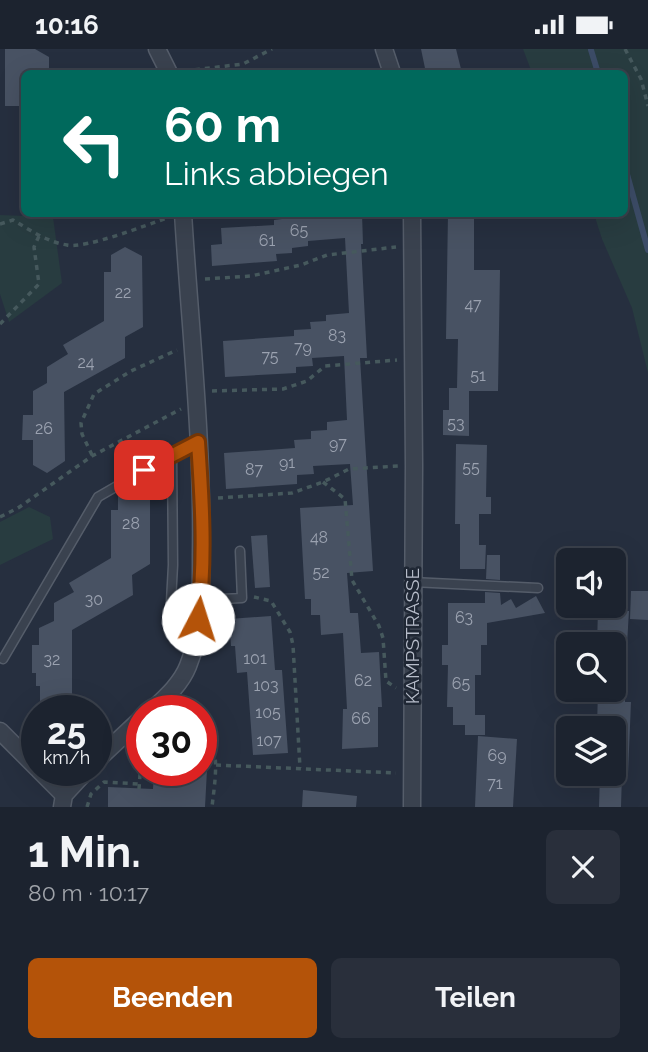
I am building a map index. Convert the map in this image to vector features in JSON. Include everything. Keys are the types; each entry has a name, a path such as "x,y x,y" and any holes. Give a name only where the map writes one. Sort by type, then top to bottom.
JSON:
{"street":[{"path":"157,49 168,70"},
{"path":"384,49 391,70"},
{"path":"169,695 188,667 201,600 202,499 181,217"},
{"name":"KAMPSTRASSE","path":"412,217 412,807"},
{"path":"0,731 21,752"},
{"path":"112,746 126,733"},
{"path":"51,786 63,801 75,786"}],"lane":[{"path":"3,659 98,497 198,442"},
{"path":"170,620 173,565 172,454"},
{"path":"201,600 242,598 240,551"},
{"path":"412,582 538,588"}],"path":[{"path":"194,70 243,64 272,49"},
{"path":"625,49 641,79 648,107"},
{"path":"0,224 13,220 39,236 69,246 114,236 169,217"},
{"path":"0,324 39,283 34,247 39,236"},
{"path":"187,280 251,276 301,265 327,255 412,245"},
{"path":"92,456 82,434 81,423 94,394 191,342"},
{"path":"0,517 18,508 92,456 195,397 283,389 307,381 326,366 413,359"},
{"path":"202,499 292,493 323,482 349,468 414,466"},
{"path":"323,482 345,499 352,580 383,638 386,681 412,699"},
{"path":"259,597 271,601 290,632 300,768"},
{"path":"217,765 413,773"},
{"path":"87,807 91,794 104,782 126,785"},
{"path":"212,807 214,786"}],"green space":[{"path":"523,49 648,49 648,373 632,308 595,217 628,217 628,70 531,70"},
{"path":"0,215 53,217 62,283 9,322 0,294"},
{"path":"29,507 50,517 53,539 0,565 0,522"}],"building":[{"path":"5,49 35,49 49,57 49,70 21,70 21,106 5,106"},
{"path":"421,49 456,49 461,70 425,70"},
{"path":"362,217 367,358 360,358 373,571 347,573 350,613 358,613 361,653 379,652 382,707 378,707 378,747 342,749 343,709 347,709 343,633 321,635 320,615 311,615 311,599 305,599 300,508 353,505 350,464 313,466 314,474 297,475 297,484 226,489 224,453 295,448 294,440 311,439 311,431 327,430 327,422 347,420 344,356 312,358 313,366 296,367 296,373 225,377 223,341 294,336 294,330 311,329 310,322 326,321 326,315 349,313 345,238 308,241 308,246 292,248 292,253 276,254 277,261 212,266 211,245 222,244 221,228 274,225 274,220"},
{"path":"448,217 474,217 474,270 500,270 498,391 469,391 469,436 443,435 443,410 449,410 449,388 457,388 458,339 446,339"},
{"path":"125,247 142,256 143,327 125,337 125,358 64,392 65,461 47,473 33,465 33,440 22,440 23,415 33,415 33,391 47,383 47,367 68,354 63,345 104,321 104,272 111,272 111,255"},
{"path":"456,444 487,445 486,497 491,497 491,514 479,514 479,545 486,545 485,569 460,569 460,524 455,524"},
{"path":"133,485 150,495 150,564 132,575 133,595 72,630 72,695 40,695 40,686 36,686 36,673 32,673 32,645 39,645 39,628 54,621 54,603 74,592 69,583 111,558 111,510 118,510 118,493"},
{"path":"267,535 270,587 255,588 251,536"},
{"path":"487,555 500,555 500,580 486,579"},
{"path":"631,591 648,591 648,620 630,619"},
{"path":"485,592 500,593 501,605 511,599 516,608 536,596 545,613 487,623 487,645 481,645 481,675 475,675 475,715 485,715 485,735 465,735 465,725 453,725 453,707 447,707 448,665 442,665 442,645 448,645 448,603 485,603"},
{"path":"626,611 629,611 627,644 626,632 597,632 598,618 626,618"},
{"path":"271,616 275,670 282,670 288,753 253,755 247,672 237,673 229,619"},
{"path":"598,702 631,702 628,774 626,716 597,716"},
{"path":"478,736 517,739 513,807 475,807"},
{"path":"153,786 206,786 205,807 108,807 108,787 153,789"},
{"path":"600,786 622,786 621,807 599,807"},
{"path":"303,790 357,796 356,807 302,807"}],"waterway":[{"path":"591,50 597,70"},
{"path":"628,178 648,250"}],"route":[{"path":"144,470 198,442 202,499 201,600 198,619"}]}
